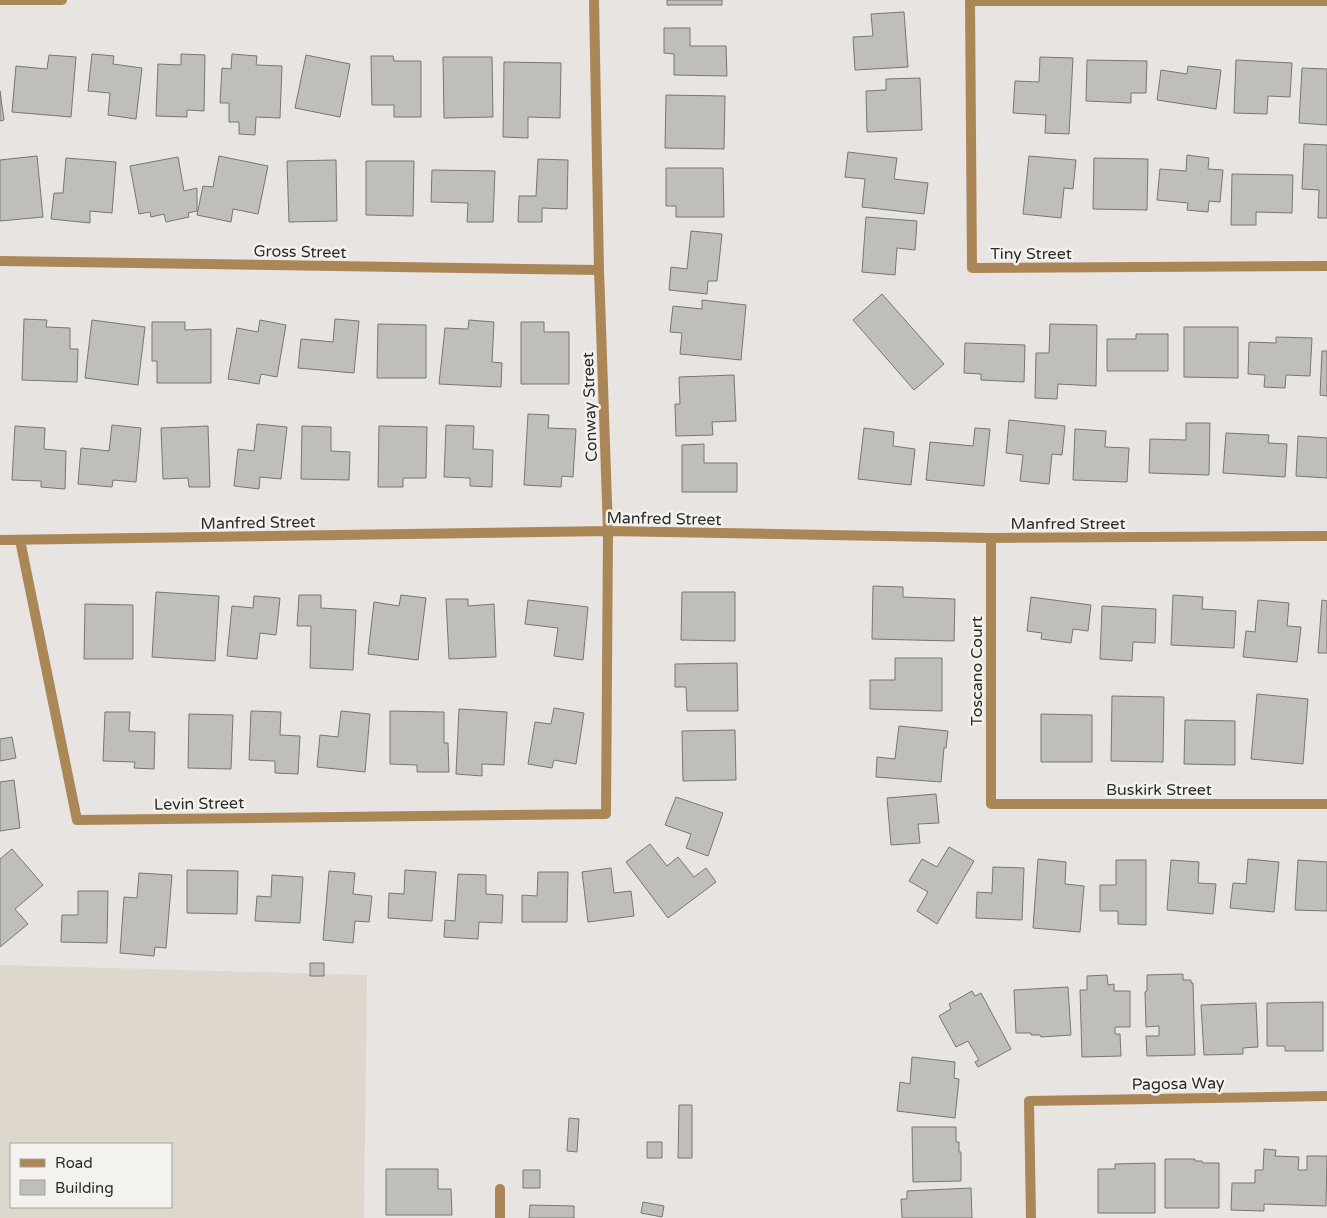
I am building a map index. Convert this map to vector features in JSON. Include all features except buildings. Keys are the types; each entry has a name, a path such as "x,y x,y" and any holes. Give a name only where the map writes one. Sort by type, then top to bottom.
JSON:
{"street":[{"path":"0,0 62,0"},
{"name":"Conway Street","path":"594,0 599,270 608,531 606,814"},
{"path":"970,1 1327,1"},
{"name":"Tiny Street","path":"970,1 972,268 1327,266"},
{"name":"Gross Street","path":"0,261 599,270"},
{"name":"Manfred Street","path":"0,540 608,531 991,538 1327,536"},
{"name":"Toscano Court","path":"991,538 991,804"},
{"name":"Levin Street","path":"20,540 77,820 606,814"},
{"name":"Buskirk Street","path":"991,804 1327,804"},
{"name":"Pagosa Way","path":"1031,1218 1029,1100 1327,1096"},
{"path":"500,1189 500,1218"}],"shaded area":[{"path":"0,965 367,975 364,1218 0,1218"}]}
